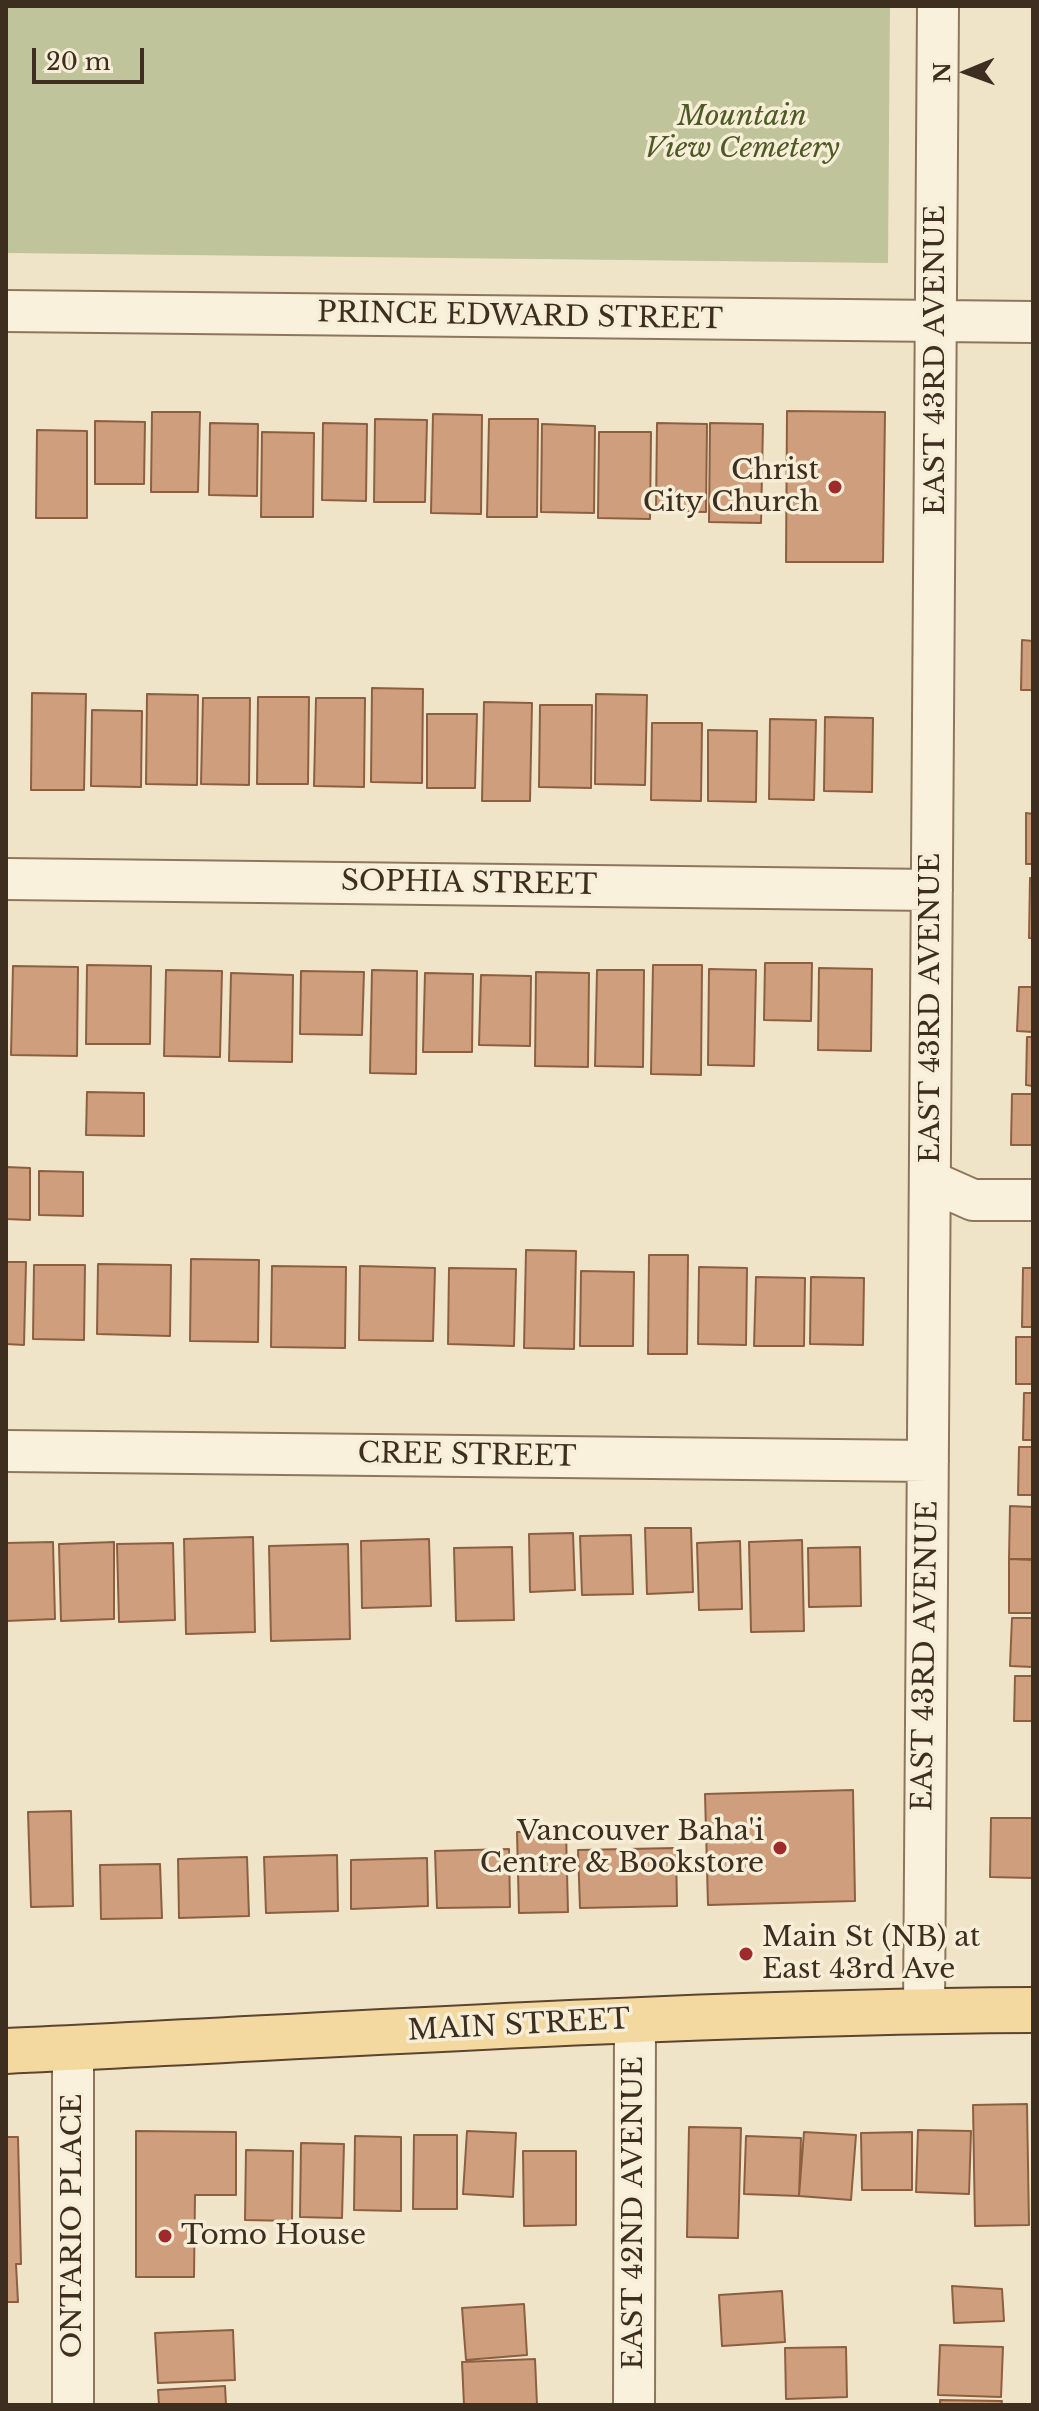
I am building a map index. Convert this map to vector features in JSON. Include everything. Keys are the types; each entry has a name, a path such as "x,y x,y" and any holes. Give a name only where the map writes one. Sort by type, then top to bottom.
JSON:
{"main road":[{"name":"MAIN STREET","path":"6,2051 635,2020 924,2009 1033,2010"}],"street":[{"name":"EAST 43RD AVENUE","path":"924,2009 938,6"},
{"name":"PRINCE EDWARD STREET","path":"6,311 1033,322"},
{"name":"SOPHIA STREET","path":"6,879 932,890"},
{"path":"930,1181 973,1200 1033,1200"},
{"name":"CREE STREET","path":"6,1451 928,1461"},
{"name":"EAST 42ND AVENUE","path":"634,2405 635,2020"},
{"name":"ONTARIO PLACE","path":"73,2048 73,2405"}],"green space":[{"name":"Mountain View Cemetery","path":"6,6 890,6 888,263 6,253"}],"building":[{"name":"Christ City Church","path":"787,411 885,412 883,562 786,562"},
{"path":"152,412 200,412 198,492 151,492"},
{"path":"433,414 482,415 481,514 431,513"},
{"path":"375,419 427,420 425,502 374,502"},
{"path":"489,419 538,419 537,517 487,517"},
{"path":"95,421 145,422 144,484 95,484"},
{"path":"210,423 258,424 257,496 209,495"},
{"path":"323,423 367,424 366,501 322,500"},
{"path":"657,423 707,424 706,512 656,511"},
{"path":"710,423 763,424 761,523 709,522"},
{"path":"542,424 595,426 594,513 541,512"},
{"path":"37,430 87,431 87,518 36,518"},
{"path":"262,432 314,433 313,517 261,517"},
{"path":"599,432 651,432 650,519 598,518"},
{"path":"1022,640 1033,641 1033,690 1021,690"},
{"path":"372,688 423,689 422,783 371,782"},
{"path":"32,693 86,694 84,790 31,790"},
{"path":"147,694 198,695 197,785 146,784"},
{"path":"596,694 647,695 645,785 595,784"},
{"path":"258,697 309,697 308,784 257,784"},
{"path":"203,698 250,698 249,785 201,784"},
{"path":"316,698 365,698 364,787 314,786"},
{"path":"484,702 532,703 530,801 482,801"},
{"path":"540,705 592,705 591,788 539,787"},
{"path":"92,710 142,711 141,787 91,786"},
{"path":"427,714 477,714 475,788 427,788"},
{"path":"825,717 873,718 872,792 824,791"},
{"path":"770,719 816,720 814,800 769,799"},
{"path":"652,723 702,723 701,801 651,800"},
{"path":"708,730 757,731 756,802 708,801"},
{"path":"1026,813 1033,814 1033,864 1026,864"},
{"path":"1030,878 1033,878 1033,938 1029,938"},
{"path":"765,963 812,963 811,1021 764,1020"},
{"path":"87,965 151,966 150,1044 86,1044"},
{"path":"653,965 702,965 701,1075 651,1074"},
{"path":"13,966 78,967 77,1056 11,1055"},
{"path":"819,968 872,969 871,1051 818,1050"},
{"path":"709,969 756,970 754,1066 708,1065"},
{"path":"166,970 222,971 220,1057 164,1056"},
{"path":"372,970 417,971 416,1074 370,1073"},
{"path":"597,970 644,970 643,1067 595,1066"},
{"path":"301,971 364,972 362,1035 300,1034"},
{"path":"536,972 589,973 588,1067 535,1066"},
{"path":"231,973 293,975 292,1062 229,1061"},
{"path":"425,973 473,974 472,1052 423,1052"},
{"path":"481,975 531,976 530,1046 479,1045"},
{"path":"1019,987 1033,987 1033,1032 1017,1031"},
{"path":"1027,1037 1033,1037 1033,1086 1026,1085"},
{"path":"87,1092 144,1093 144,1136 86,1135"},
{"path":"1012,1094 1033,1094 1033,1145 1011,1145"},
{"path":"6,1167 30,1168 30,1220 6,1219"},
{"path":"39,1171 83,1172 83,1216 39,1215"},
{"path":"526,1250 576,1251 574,1349 524,1348"},
{"path":"649,1255 688,1255 687,1354 648,1354"},
{"path":"191,1259 259,1260 258,1342 190,1341"},
{"path":"6,1262 26,1262 24,1345 6,1344"},
{"path":"98,1264 171,1265 170,1336 97,1334"},
{"path":"34,1265 85,1265 84,1340 33,1339"},
{"path":"272,1266 346,1267 345,1348 271,1347"},
{"path":"360,1266 435,1268 433,1341 359,1340"},
{"path":"699,1267 747,1268 746,1345 698,1344"},
{"path":"449,1268 516,1269 514,1346 448,1344"},
{"path":"1023,1268 1033,1268 1033,1327 1022,1327"},
{"path":"581,1271 634,1272 633,1346 580,1346"},
{"path":"756,1277 805,1278 804,1346 754,1346"},
{"path":"811,1277 864,1278 863,1345 810,1344"},
{"path":"1016,1337 1033,1337 1033,1384 1016,1384"},
{"path":"1024,1393 1033,1393 1033,1440 1023,1440"},
{"path":"1019,1447 1033,1447 1033,1495 1018,1495"},
{"path":"1010,1506 1033,1507 1033,1559 1009,1559"},
{"path":"645,1528 691,1528 693,1592 647,1594"},
{"path":"573,1533 575,1590 530,1592 529,1534"},
{"path":"631,1535 633,1594 582,1595 580,1536"},
{"path":"253,1537 255,1632 186,1634 184,1539"},
{"path":"429,1539 431,1606 362,1608 361,1541"},
{"path":"802,1540 804,1631 751,1632 749,1542"},
{"path":"740,1541 742,1609 699,1610 697,1543"},
{"path":"53,1542 55,1619 6,1621 6,1543"},
{"path":"114,1542 114,1619 61,1621 59,1544"},
{"path":"173,1543 175,1620 119,1622 117,1544"},
{"path":"348,1544 350,1639 271,1641 269,1546"},
{"path":"512,1547 514,1620 456,1621 454,1548"},
{"path":"860,1547 861,1606 809,1607 808,1548"},
{"path":"1009,1559 1033,1560 1033,1613 1009,1613"},
{"path":"1012,1618 1033,1618 1033,1667 1010,1666"},
{"path":"1015,1676 1033,1676 1033,1721 1014,1721"},
{"name":"Vancouver Baha'i Centre & Bookstore","path":"853,1790 855,1901 708,1905 705,1794"},
{"path":"71,1811 73,1906 31,1907 28,1812"},
{"path":"991,1818 1033,1818 1033,1878 990,1877"},
{"path":"566,1831 568,1912 519,1913 517,1832"},
{"path":"676,1848 677,1906 580,1908 578,1850"},
{"path":"509,1849 510,1907 437,1908 435,1851"},
{"path":"337,1855 338,1911 266,1913 264,1857"},
{"path":"247,1857 249,1916 179,1918 178,1859"},
{"path":"427,1858 428,1906 351,1909 351,1860"},
{"path":"160,1864 162,1918 101,1919 100,1865"},
{"path":"1027,2104 1029,2225 975,2226 973,2105"},
{"path":"689,2127 741,2128 738,2238 687,2237"},
{"path":"918,2130 971,2131 969,2194 916,2192"},
{"name":"Tomo House","path":"136,2131 236,2132 236,2195 195,2195 194,2277 136,2277"},
{"path":"467,2131 516,2133 513,2197 463,2194"},
{"path":"804,2132 856,2135 851,2200 799,2196"},
{"path":"912,2132 912,2190 862,2190 861,2133"},
{"path":"414,2135 457,2135 457,2209 413,2209"},
{"path":"355,2136 401,2137 401,2211 354,2210"},
{"path":"746,2136 801,2138 799,2196 744,2194"},
{"path":"6,2137 18,2137 21,2264 16,2264 18,2302 6,2302"},
{"path":"301,2143 344,2144 342,2218 300,2217"},
{"path":"246,2150 293,2151 292,2221 245,2220"},
{"path":"523,2151 576,2151 576,2225 524,2226"},
{"path":"952,2286 1002,2289 1004,2321 954,2323"},
{"path":"782,2291 785,2342 722,2346 719,2295"},
{"path":"524,2304 527,2355 466,2360 462,2308"},
{"path":"233,2330 235,2380 158,2383 155,2333"},
{"path":"940,2345 1003,2347 1001,2397 938,2395"},
{"path":"846,2347 847,2397 786,2399 785,2348"},
{"path":"535,2359 537,2405 464,2405 462,2362"},
{"path":"225,2386 226,2405 159,2405 158,2390"},
{"path":"940,2400 1002,2401 1001,2405 940,2405"}],"place":[{"name":"Christ City Church","path":"835,487"},
{"name":"Vancouver Baha'i Centre & Bookstore","path":"780,1848"},
{"name":"Main St (NB) at East 43rd Ave","path":"746,1954"},
{"name":"Tomo House","path":"165,2236"}]}
